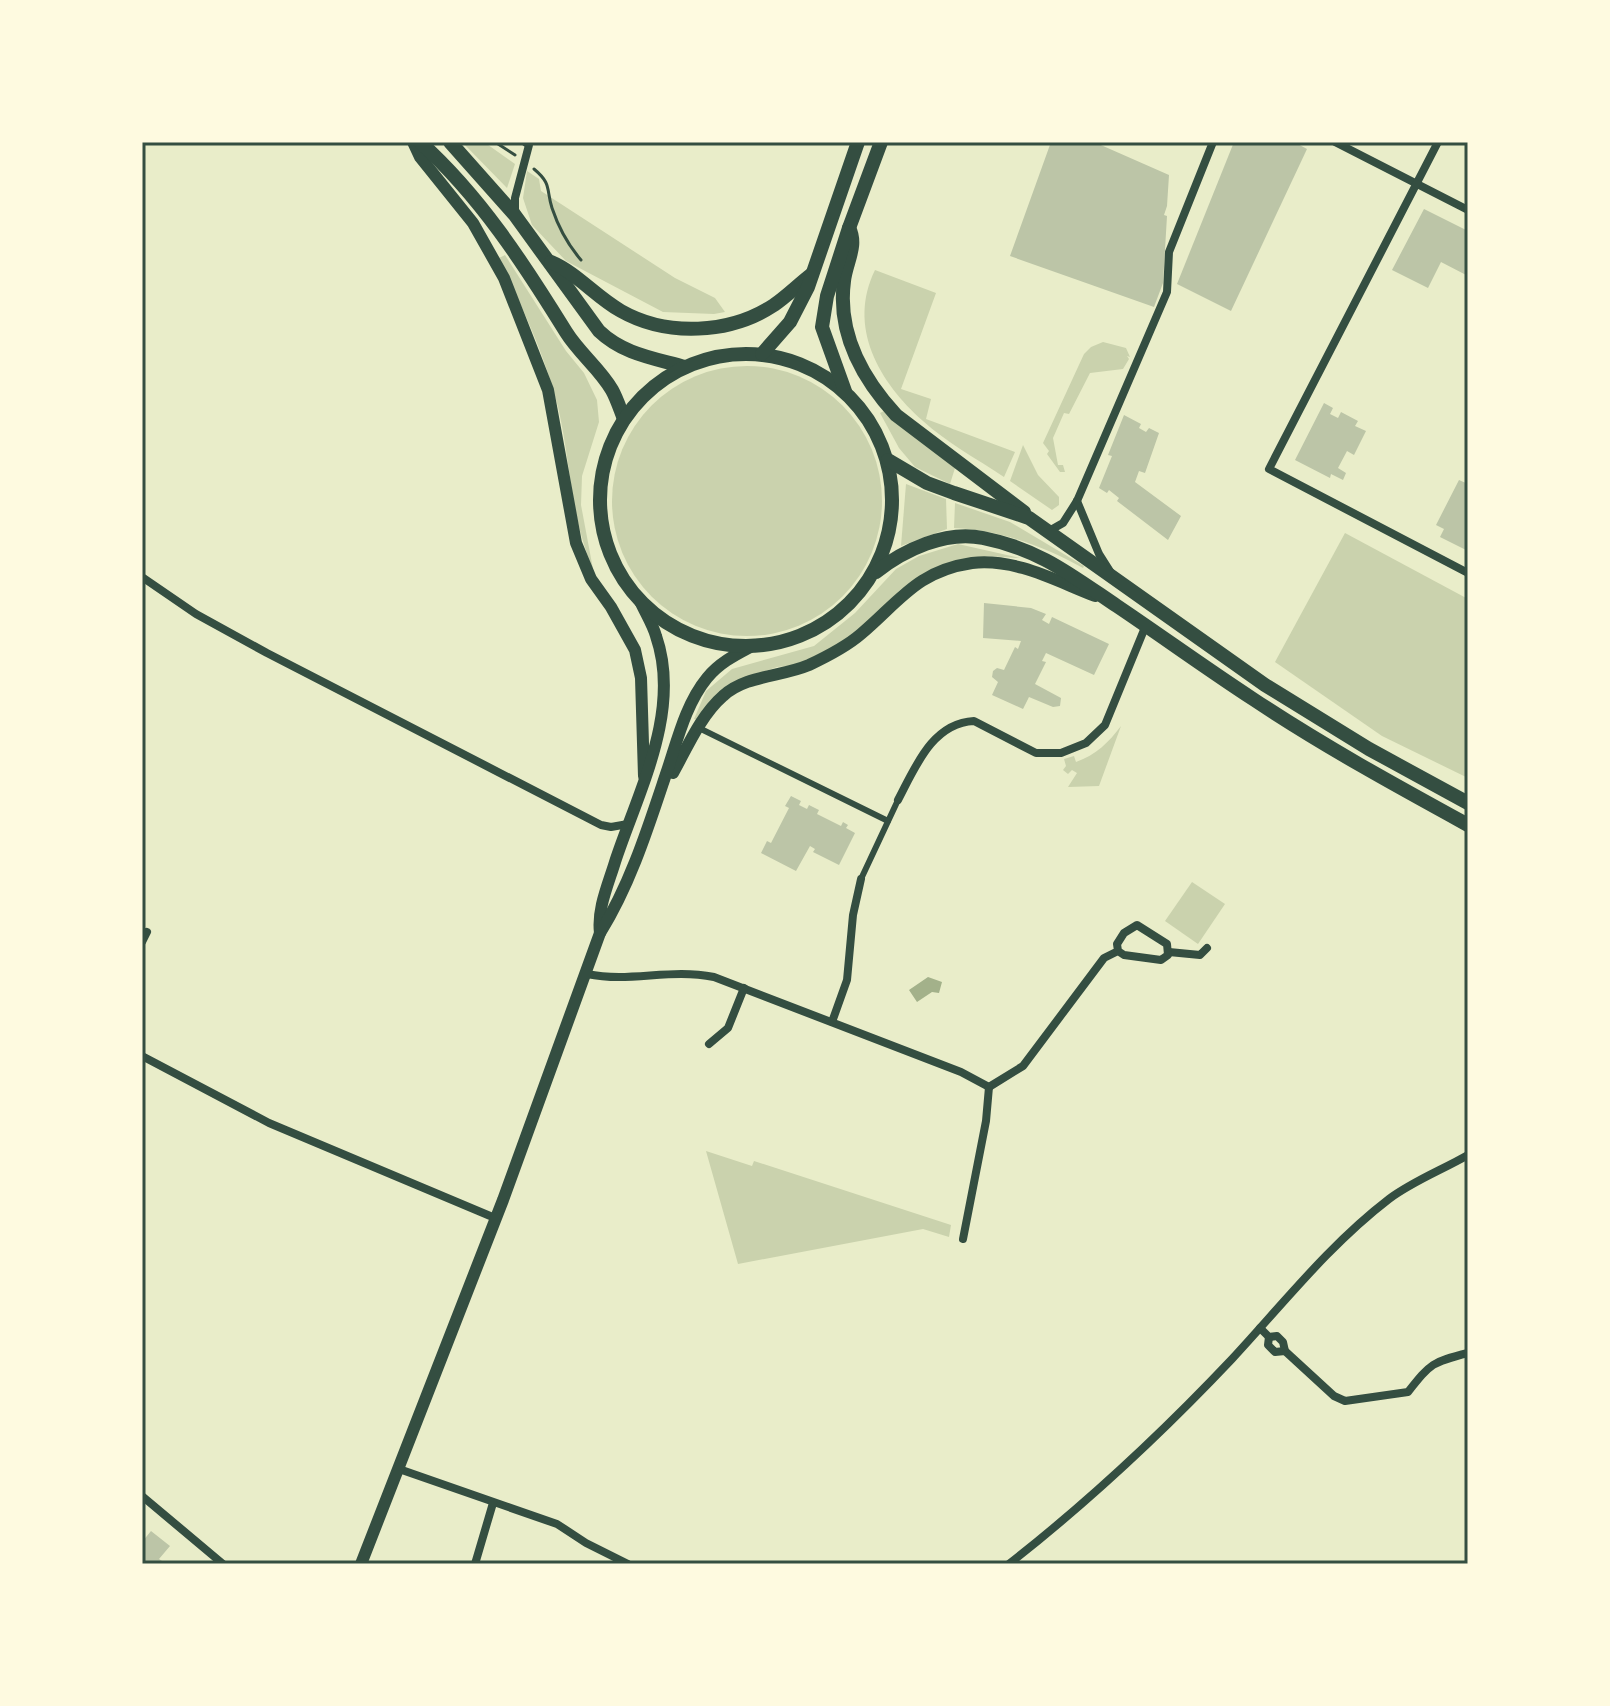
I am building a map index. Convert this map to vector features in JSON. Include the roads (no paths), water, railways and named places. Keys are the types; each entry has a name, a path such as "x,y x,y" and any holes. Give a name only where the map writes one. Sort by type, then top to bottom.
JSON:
{"main road":[{"path":"413,142 420,157 473,223 504,278 548,390 576,543 591,579 635,650 641,678 644,776"},
{"path":"420,142 458,180 504,237 548,300 567,334 611,389 624,419"},
{"path":"450,142 514,214 599,331 618,348 685,367"},
{"path":"762,354 790,322 804,297 858,142"},
{"path":"845,391 822,327 827,296 881,142"},
{"path":"849,228 853,238 844,279 845,328 864,374 896,415 1016,504 1029,518 1240,668 1310,714 1468,803"},
{"path":"547,261 565,268 620,311 647,323 675,328 697,329 750,318 774,305 812,274"},
{"path":"361,1564 587,974 600,933 602,903 662,715 663,670 657,637 641,603 612,560 599,510 605,458 624,419 651,389 685,367 722,355 762,354 807,366 845,391 871,423 888,460 893,502 891,524 875,573"},
{"path":"888,460 927,483 1029,518"},
{"path":"641,603 681,631 727,645 778,643 803,635 826,622 847,606 875,573 902,554 933,542 980,537 1028,551 1064,568 1253,699 1359,767 1468,825"},
{"path":"659,796 711,708 724,694 740,685 806,666 834,652 859,636 919,580 940,571 976,563 1018,565 1110,601"},
{"path":"600,933 617,907 694,697 724,661 752,646"}],"street":[{"path":"1049,531 1063,523 1077,501 1143,349 1167,292 1169,252 1213,142"},
{"path":"1335,142 1468,210"},
{"path":"1438,142 1269,469 1468,573"},
{"path":"514,214 527,143"},
{"path":"1077,501 1099,554 1114,577"},
{"path":"142,577 196,614 601,825 628,824"},
{"path":"832,1022 847,980 853,915 861,879 926,747 963,721 974,721 1036,753 1061,753 1086,743 1105,725 1146,625"},
{"path":"699,728 888,821"},
{"path":"1137,925 1167,944 1169,952 1161,960 1124,955 1118,951 1117,944 1124,933 1137,925"},
{"path":"142,942 147,932"},
{"path":"1169,952 1200,955 1207,948"},
{"path":"989,1087 1023,1066 1104,958 1118,951"},
{"path":"587,974 610,979 689,972 744,988 961,1072 989,1087"},
{"path":"709,1044 728,1028 744,988"},
{"path":"142,1056 269,1123 495,1218"},
{"path":"963,1239 986,1121 989,1087"},
{"path":"1009,1564 1134,1455 1260,1328 1335,1245 1390,1198 1468,1155"},
{"path":"1260,1328 1269,1337 1277,1336 1283,1342 1285,1351 1334,1396 1345,1401 1408,1392 1428,1366 1468,1353"},
{"path":"399,1469 557,1524 628,1564"},
{"path":"142,1496 223,1564"},
{"path":"475,1564 493,1503"}]}
